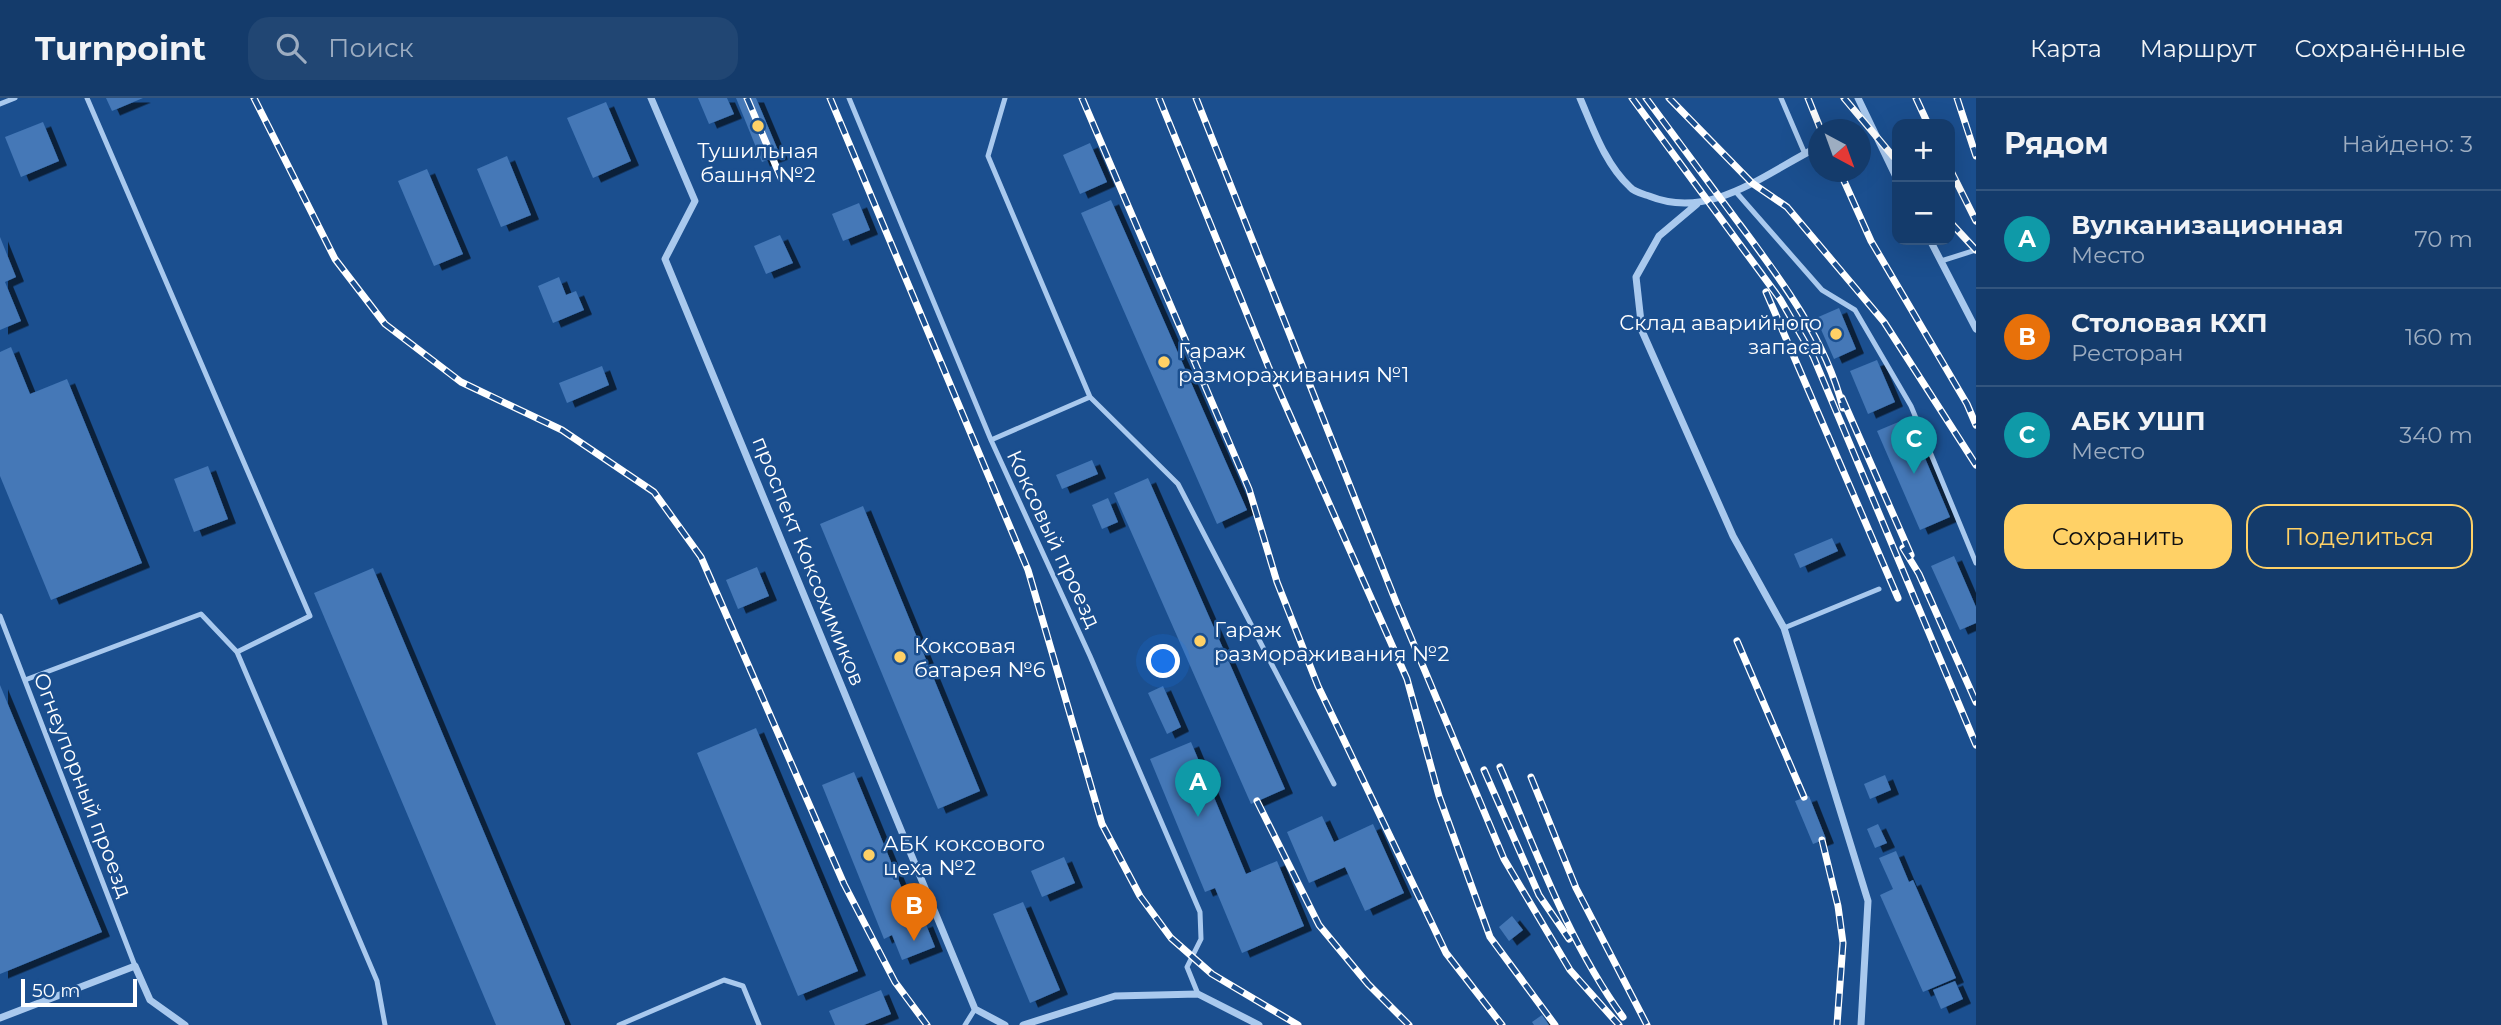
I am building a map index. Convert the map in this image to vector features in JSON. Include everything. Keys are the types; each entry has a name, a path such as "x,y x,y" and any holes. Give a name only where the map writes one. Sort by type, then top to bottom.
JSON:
{"street":[{"name":"проспект Коксохимиков","path":"651,98 695,201 665,260 975,1009"},
{"path":"1580,98 1606,157 1631,189 1666,203 1698,204 1736,192 1808,152"},
{"path":"1858,98 1866,119"},
{"path":"1871,130 1892,170"},
{"path":"1698,204 1659,236 1636,277 1642,331 1733,536 1784,628 1868,901 1861,1025"},
{"path":"1933,245 1976,329"},
{"path":"0,1018 135,966 150,1000 185,1025"},
{"path":"1023,1025 1115,996 1198,994 1259,1025"},
{"path":"975,1009 1005,1025"}],"lane":[{"path":"0,104 15,98"},
{"path":"87,98 310,617 237,652"},
{"name":"Коксовый проезд","path":"849,98 991,440 1090,656 1200,912 1201,939 1187,967 1198,994"},
{"path":"1005,98 988,156 1090,397 1178,485 1334,784"},
{"path":"1781,98 1805,154"},
{"path":"1736,192 1822,290 1855,310 1912,406 1976,563"},
{"path":"1941,261 1976,250"},
{"path":"991,440 1090,397"},
{"path":"1784,628 1879,589"},
{"path":"25,680 201,614 237,652 377,981 385,1025"},
{"name":"Огнеупорный проезд","path":"0,616 135,966"},
{"path":"619,1025 724,981 743,986 759,1025"},
{"path":"965,1025 975,1009"}],"building":[{"path":"106,98 143,98 112,111"},
{"path":"698,98 727,98 734,114 709,124"},
{"name":"Тушильная башня №2","path":"736,98 756,98 780,155 762,162"},
{"path":"606,102 631,161 593,178 567,118"},
{"path":"43,122 59,161 21,177 5,137"},
{"path":"1090,143 1107,182 1080,194 1063,155"},
{"path":"507,156 531,215 501,227 477,169"},
{"path":"427,169 463,254 434,266 398,181"},
{"name":"Гараж размораживания №1","path":"1111,200 1247,510 1217,524 1081,213"},
{"path":"859,203 870,230 843,241 832,214"},
{"path":"780,235 793,263 766,274 754,246"},
{"path":"0,237 16,277 5,282 21,321 0,330"},
{"path":"559,277 566,295 576,291 584,310 553,323 538,286"},
{"name":"Склад аварийного запаса","path":"1839,308 1856,349 1834,359 1816,318"},
{"path":"11,347 30,394 67,379 142,563 51,600 0,476 0,352"},
{"path":"1877,360 1895,402 1868,414 1850,371"},
{"path":"602,366 609,385 567,403 559,383"},
{"path":"1908,418 1950,517 1920,530 1877,431"},
{"path":"1092,460 1098,474 1062,489 1056,475"},
{"path":"208,466 228,519 194,532 174,479"},
{"name":"Гараж размораживания №2","path":"1148,478 1285,789 1251,804 1114,493"},
{"path":"1108,498 1118,522 1102,529 1092,505"},
{"name":"Коксовая батарея №6","path":"863,506 980,791 938,809 820,524"},
{"path":"1832,538 1838,551 1800,568 1794,554"},
{"path":"1954,556 1976,607 1976,623 1960,630 1931,566"},
{"path":"757,567 769,596 738,609 726,580"},
{"path":"373,568 565,1025 496,1025 314,593"},
{"path":"0,685 102,932 0,974"},
{"path":"1163,686 1181,727 1167,734 1148,693"},
{"path":"756,728 858,971 798,996 697,753"},
{"path":"1191,742 1246,874 1277,861 1304,926 1242,953 1215,888 1205,892 1150,759"},
{"name":"АБК коксового цеха №2","path":"854,772 917,925 925,922 935,947 902,960 892,935 884,939 822,785"},
{"path":"1885,775 1891,790 1870,799 1864,784"},
{"path":"1809,796 1826,839 1813,844 1795,801"},
{"path":"1322,816 1334,842 1373,824 1404,893 1365,911 1345,867 1309,883 1287,832"},
{"path":"1878,824 1887,843 1875,848 1867,829"},
{"path":"1896,851 1909,882 1913,880 1956,978 1923,992 1880,895 1893,889 1879,858"},
{"path":"1064,857 1075,883 1042,897 1031,871"},
{"path":"1023,902 1060,990 1030,1003 993,914"},
{"path":"1512,916 1523,930 1509,941 1499,927"},
{"path":"1955,981 1963,999 1941,1009 1933,990"},
{"path":"881,990 891,1014 864,1025 835,1025 829,1011"},
{"path":"1542,1015 1549,1025 1534,1025 1532,1022"}],"railway":[{"path":"254,98 335,259 385,324 461,382 562,430 654,492 701,557 844,884 895,982 927,1025"},
{"path":"747,98 781,178"},
{"path":"830,98 1028,570 1102,824 1140,896 1171,938 1212,974 1298,1025"},
{"path":"1082,98 1249,489 1277,582 1318,686 1446,953 1502,1025"},
{"path":"1159,98 1269,368 1407,679 1439,796 1490,937 1555,1025"},
{"path":"1196,98 1396,602 1504,859 1570,970 1619,1025"},
{"path":"1632,98 1780,299 1813,356 1976,745"},
{"path":"1646,98 1768,262 1798,308 1824,356 1843,408"},
{"path":"1669,98 1752,183 1787,207 1884,322 1976,465"},
{"path":"1808,98 1817,119"},
{"path":"1844,98 1892,155"},
{"path":"1916,98 1926,119"},
{"path":"1957,98 1976,156"},
{"path":"1955,179 1976,221"},
{"path":"1844,182 1871,241 1967,404 1976,425"},
{"path":"1955,227 1976,250"},
{"path":"1766,292 1898,598"},
{"path":"1842,398 1911,555"},
{"path":"1903,548 1919,574 1976,702"},
{"path":"1737,641 1804,797"},
{"path":"1500,767 1570,928 1586,959 1623,1017"},
{"path":"1484,770 1539,895 1569,939"},
{"path":"1531,777 1576,888 1647,1025"},
{"path":"1257,801 1319,925 1368,984 1409,1025"},
{"path":"1822,840 1838,906 1843,943 1837,1025"}],"place":[{"name":"Тушильная башня №2","path":"758,126"},
{"name":"Склад аварийного запаса","path":"1836,334"},
{"name":"Гараж размораживания №1","path":"1164,362"},
{"name":"АБК УШП","path":"1914,474"},
{"name":"Гараж размораживания №2","path":"1200,641"},
{"name":"Коксовая батарея №6","path":"900,657"},
{"name":"Вулканизационная","path":"1198,817"},
{"name":"АБК коксового цеха №2","path":"869,855"},
{"name":"Столовая КХП","path":"914,941"}]}
